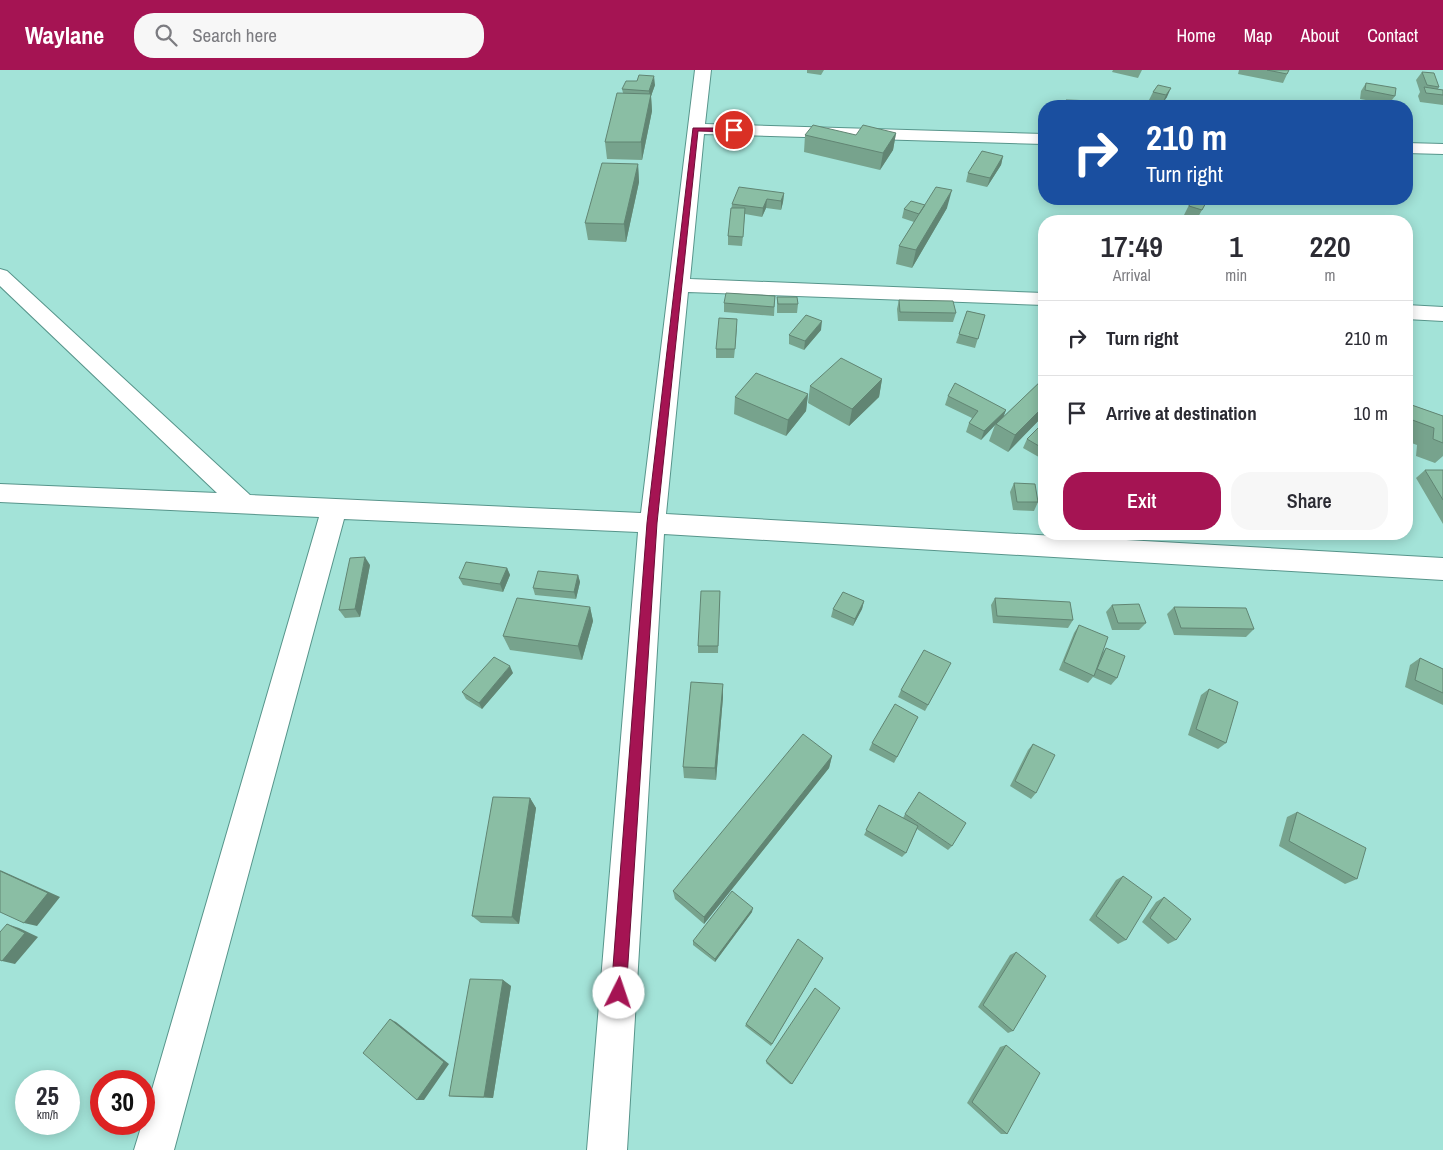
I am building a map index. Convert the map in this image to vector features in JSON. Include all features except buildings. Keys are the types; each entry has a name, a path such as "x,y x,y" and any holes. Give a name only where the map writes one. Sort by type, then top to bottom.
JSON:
{"street":[{"path":"607,1150 652,523 703,70"},
{"path":"695,129 1038,138"},
{"path":"1413,148 1443,149"},
{"path":"0,275 243,503"},
{"path":"678,285 1038,299"},
{"path":"1413,312 1443,314"},
{"path":"0,493 652,523 1443,569"},
{"path":"154,1150 334,508"}],"route":[{"path":"619,993 652,523 695,129 734,130"}]}
